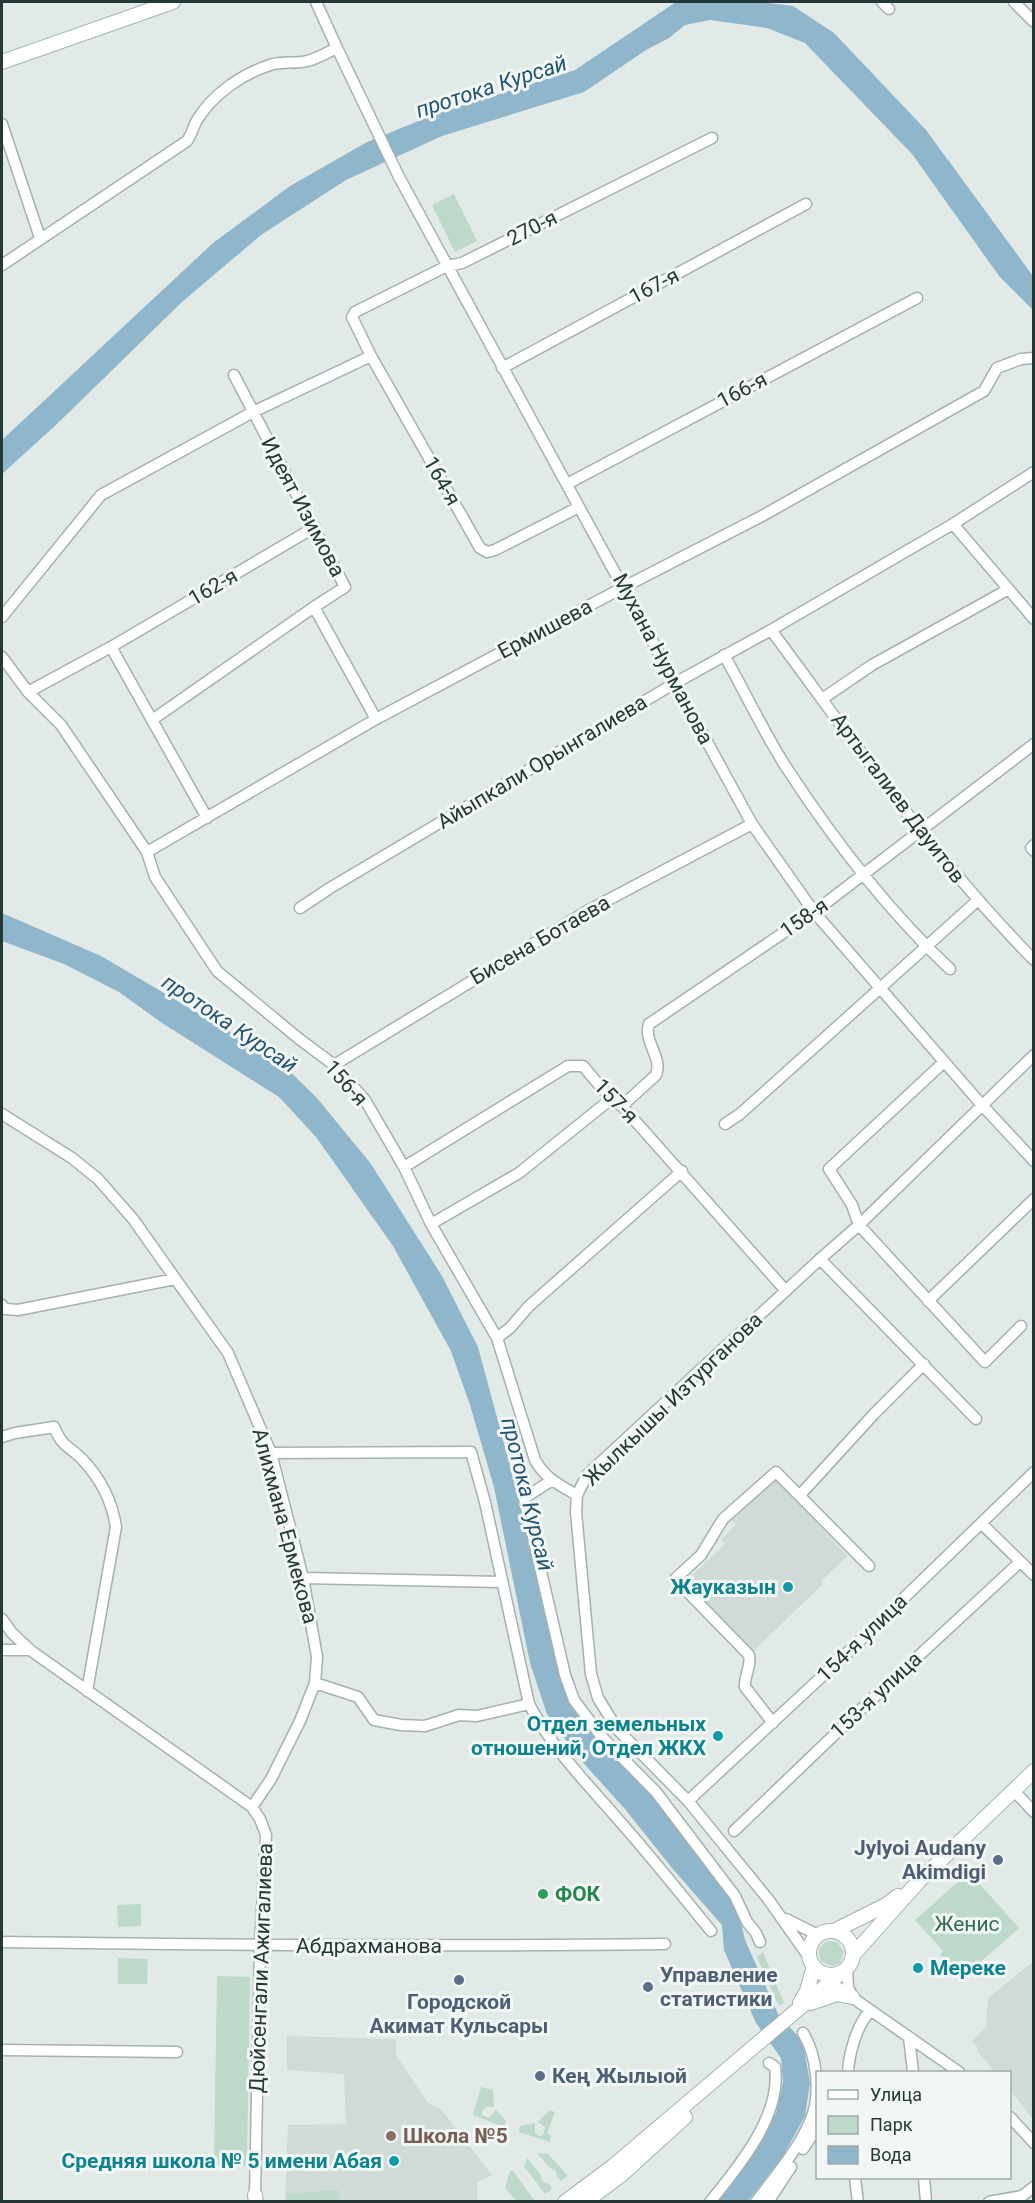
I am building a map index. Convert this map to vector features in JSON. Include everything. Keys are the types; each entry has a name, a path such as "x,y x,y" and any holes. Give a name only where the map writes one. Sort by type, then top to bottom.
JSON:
{"street":[{"path":"2,62 173,2"},
{"name":"Мухана Нурманова","path":"316,2 399,177 752,824 814,912 981,1104 1034,1161"},
{"path":"1014,2 1034,22"},
{"path":"2,265 188,141 193,133 195,122 230,85 250,73 271,65 307,62 337,48"},
{"path":"2,124 40,238"},
{"name":"270-я","path":"352,317 355,312 447,266 462,263 711,138"},
{"name":"167-я","path":"502,368 806,204"},
{"name":"166-я","path":"567,484 917,297"},
{"name":"164-я","path":"352,317 371,356 480,548 487,552 495,550 579,507"},
{"path":"2,617 101,495 253,412 371,356"},
{"name":"Ермишева","path":"147,852 376,719 762,516 984,391 997,368 1021,359 1034,358"},
{"name":"Идеят Изимова","path":"234,375 345,586 314,607 376,719"},
{"name":"Айыпкали Орынгалиева","path":"300,908 675,683 954,524 1034,472"},
{"path":"954,524 1034,619"},
{"name":"162-я","path":"28,692 111,647 315,527"},
{"path":"822,699 872,665 1008,590"},
{"path":"152,720 314,607"},
{"name":"Артыгалиев Дауитов","path":"771,630 921,831 977,901 1034,960"},
{"path":"111,647 207,818"},
{"path":"724,655 785,766 862,874 925,946 950,969"},
{"name":"156-я","path":"2,657 28,692 61,725 147,852 155,877 217,971 334,1065 365,1100 404,1167 431,1224 497,1338 535,1460 551,1481 577,1495"},
{"name":"158-я","path":"622,1106 656,1075 659,1068 648,1034 649,1024 814,912 1034,744"},
{"name":"Бисена Ботаева","path":"334,1065 587,911 752,824"},
{"path":"1034,845 1030,848 1034,851"},
{"path":"725,1124 740,1114 977,901"},
{"name":"Жылкышы Изтурганова","path":"956,2071 870,2011 831,1982 815,1966 781,1915 688,1801 617,1729 597,1698 591,1674 576,1512 577,1495 587,1475 859,1225 1034,1054"},
{"path":"944,1062 829,1170 852,1205 859,1225 985,1362 1021,1326"},
{"name":"157-я","path":"404,1167 568,1066 576,1064 583,1066 611,1099 622,1106 682,1171 786,1291"},
{"path":"431,1224 519,1173 611,1099"},
{"name":"Алихмана Ермекова","path":"2,1114 72,1158 98,1179 133,1219 228,1353 271,1453 303,1578 317,1657 315,1683 300,1721 271,1779 252,1807"},
{"path":"497,1338 510,1328 529,1306 682,1171"},
{"path":"928,1301 1034,1199"},
{"path":"820,1259 976,1419"},
{"path":"2,1305 5,1309 18,1310 175,1279"},
{"path":"800,1495 874,1414 924,1364"},
{"path":"2,1437 54,1427 60,1442 81,1458 99,1478 112,1504 116,1527 87,1691"},
{"path":"271,1453 471,1452 485,1502 529,1704 543,1731 580,1778 616,1817 711,1931"},
{"path":"773,1723 744,1687 751,1661 749,1654 675,1579 701,1555 723,1519 776,1472 869,1566"},
{"name":"154-я улица","path":"688,1801 773,1723 1034,1472"},
{"path":"551,1481 524,1498 565,1675 574,1700 601,1736 656,1792 735,1896 747,1922 760,1942"},
{"path":"981,1523 1034,1575"},
{"name":"153-я улица","path":"734,1831 1020,1562"},
{"path":"303,1578 501,1582"},
{"name":"Дюйсенгали Ажигалиева","path":"2,1620 30,1650 252,1807 260,1819 266,1835 260,1946 255,2199"},
{"path":"2,1650 30,1650"},
{"path":"315,1683 358,1697 374,1720 401,1725 425,1726 459,1715 477,1716 529,1704"},
{"path":"585,2202 632,2165 736,2071 784,2020 831,1982 919,1881 1034,1771"},
{"path":"1013,1790 1034,1812"},
{"path":"795,2010 807,1991 815,1966 811,1946 814,1939 886,1905 919,1881"},
{"path":"781,1915 792,1923 825,1932 840,1933 850,1942 847,1965 848,1987 852,1997"},
{"path":"796,1938 825,1932"},
{"name":"Абдрахманова","path":"2,1942 260,1946 665,1944"},
{"path":"815,1966 835,1974 847,1965"},
{"path":"795,2010 837,1994 852,1997"},
{"path":"848,2071 862,2019 870,2011"},
{"path":"803,2033 811,2045 816,2076"},
{"path":"909,2037 913,2071"},
{"path":"565,2202 612,2168 759,2044"},
{"path":"2,2050 177,2052"},
{"path":"710,2202 758,2134 771,2109 777,2083 775,2067 769,2063"},
{"path":"756,2202 792,2153 812,2118 816,2089"},
{"path":"1011,2118 1034,2143"},
{"path":"768,2202 816,2129"},
{"path":"855,2179 858,2202"},
{"path":"924,2179 926,2202"},
{"path":"988,2202 1022,2196 1034,2187"}],"shaded area":[{"path":"775,1479 848,1556 821,1581 823,1584 752,1652 685,1582 725,1544 721,1539 736,1525 732,1520"},
{"path":"1030,1964 1034,1964 1033,2119 1011,2091 1011,2071 994,2071 977,2051 978,2048 972,2041 986,2027 988,1998"},
{"path":"287,2036 396,2039 396,2055 428,2103 441,2109 492,2175 477,2182 477,2201 285,2202 288,2125 346,2124 344,2074 287,2070"}],"green space":[{"path":"454,194 477,241 455,252 432,205"},
{"name":"Женис","path":"969,1872 1019,1928 961,1979 940,1955 943,1951 915,1920"},
{"path":"141,1904 141,1926 118,1927 117,1905"},
{"path":"828,1941 837,1942 844,1952 840,1963 833,1966 822,1962 819,1955 821,1947"},
{"path":"763,1952 784,2003 781,2005 778,2004 757,1957"},
{"path":"118,1958 148,1959 147,1984 118,1984"},
{"path":"217,1976 250,1977 247,2166 214,2166"},
{"path":"481,2087 493,2090 494,2107 485,2107 482,2115 489,2118 496,2110 506,2121 504,2127 473,2115"},
{"path":"549,2110 555,2112 547,2133 551,2136 550,2142 519,2132 520,2126 535,2123 535,2133 539,2136 543,2135 545,2127 538,2122"},
{"path":"537,2153 548,2154 568,2176 561,2181 556,2171 550,2168"},
{"path":"527,2158 541,2175 542,2181 549,2184 552,2189 545,2194 524,2166"},
{"path":"510,2171 513,2171 535,2201 516,2201 505,2188"},
{"path":"338,2190 339,2201 288,2201 287,2194"}],"water":[{"path":"676,2 760,2 793,6 834,33 926,130 1033,276 1033,310 999,276 912,154 805,43 767,28 710,20 685,25 669,38 646,50 584,92 442,136 346,180 261,235 182,302 57,424 2,474 2,440 213,243 290,186 367,142 433,115 575,70"},
{"path":"2,913 101,956 278,1060 317,1098 371,1164 442,1276 478,1347 576,1711 608,1751 653,1794 728,1891 740,1918 745,1940 778,2014 803,2042 810,2083 805,2116 783,2156 748,2201 713,2201 729,2186 776,2113 783,2082 781,2058 756,2023 724,1950 722,1925 625,1809 578,1757 547,1714 530,1663 494,1487 470,1405 451,1351 393,1246 316,1137 279,1097 162,1023 119,992 64,964 2,941"}],"place":[{"name":"Жауказын","path":"788,1587"},
{"name":"Отдел земельных отношений, Отдел ЖКХ","path":"718,1736"},
{"name":"Jylyoi Audany Akimdigi","path":"998,1860"},
{"name":"ФОК","path":"543,1894"},
{"name":"Мереке","path":"918,1968"},
{"name":"Городской Акимат Кульсары","path":"459,1980"},
{"name":"Управление статистики","path":"648,1987"},
{"name":"Кең Жылыой","path":"540,2076"},
{"name":"Школа №5","path":"391,2136"},
{"name":"Средняя школа № 5 имени Абая","path":"394,2161"}],"water label":[{"name":"протока Курсай","path":"491,86"},
{"name":"протока Курсай","path":"230,1023"},
{"name":"протока Курсай","path":"528,1494"}]}
